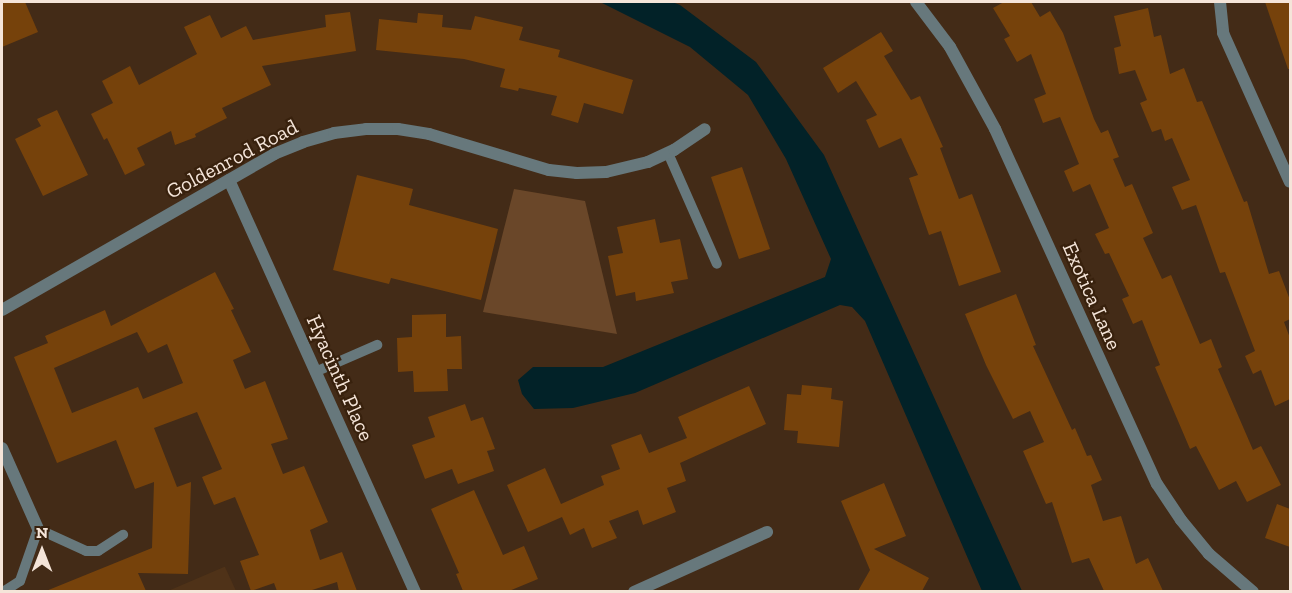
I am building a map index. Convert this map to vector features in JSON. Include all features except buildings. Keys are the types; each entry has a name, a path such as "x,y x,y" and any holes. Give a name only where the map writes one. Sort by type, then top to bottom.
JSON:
{"street":[{"name":"Exotica Lane","path":"916,2 950,48 995,129 1157,484 1181,520 1209,554 1253,591"},
{"path":"1220,2 1223,33 1290,182"},
{"name":"Goldenrod Road","path":"2,310 229,180 303,141 366,129 398,129 429,134 549,170 577,173 606,172 634,166 668,153 705,129"},
{"name":"Hyacinth Place","path":"229,180 415,591"},
{"path":"2,448 38,529"},
{"path":"634,591 766,532"}],"lane":[{"path":"668,153 717,264"},
{"path":"315,372 377,345"},
{"path":"3,591 20,581 38,529 86,551 98,551 123,535"}],"shaded area":[{"path":"514,189 585,201 617,334 483,312"},
{"path":"224,567 236,591 168,591"}],"water":[{"path":"600,2 672,2 680,5 756,62 824,155 1022,591 982,591 865,321 852,307 840,305 635,393 573,408 534,409 522,394 518,380 533,367 603,367 825,277 831,259 786,159 748,95 690,47"}]}
